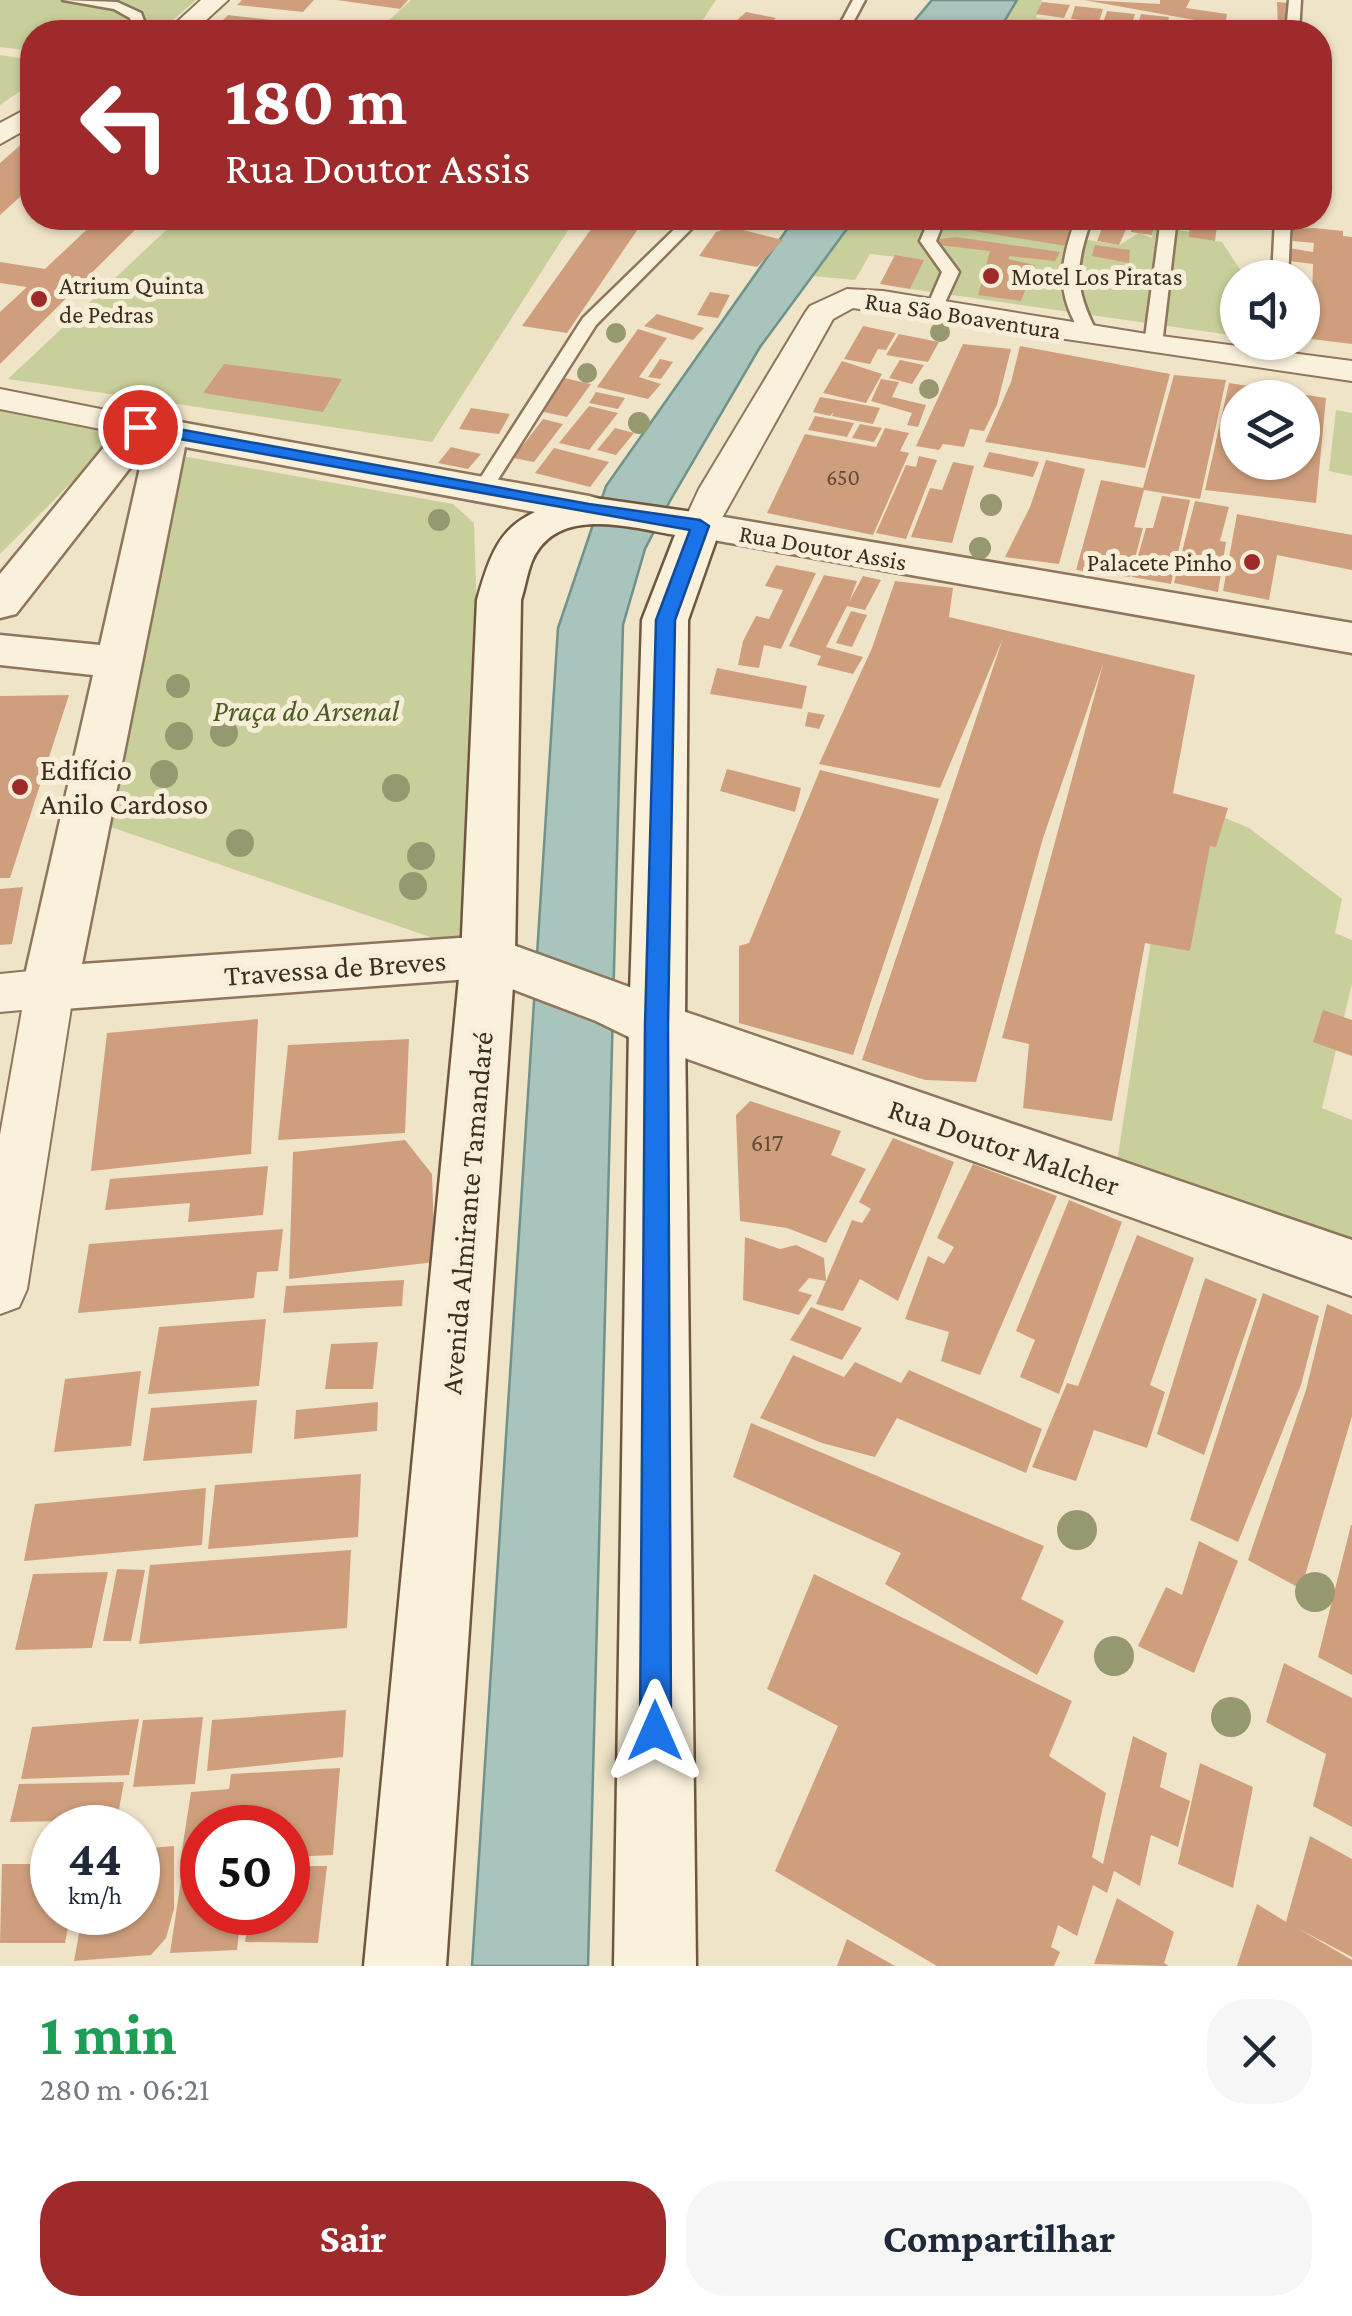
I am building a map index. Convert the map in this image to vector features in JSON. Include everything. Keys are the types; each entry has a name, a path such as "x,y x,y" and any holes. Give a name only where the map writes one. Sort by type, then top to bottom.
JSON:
{"street":[{"path":"192,20 216,0"},
{"name":"Rua São Boaventura","path":"683,523 717,489 821,314 848,298 1152,345 1220,349"},
{"name":"Rua São Boaventura","path":"1306,360 1352,372"},
{"name":"Rua Doutor Assis","path":"0,399 589,509 1352,638"},
{"path":"0,604 154,429"},
{"path":"0,1289 25,991 119,662 154,429"},
{"name":"Avenida Almirante Tamandaré","path":"405,1966 503,964 499,600 512,552 537,526 559,513 589,509"},
{"path":"655,1966 639,1015 665,620 683,523"},
{"path":"0,650 119,662"},
{"name":"Travessa de Breves","path":"25,991 503,964 639,1015"},
{"name":"Rua Doutor Malcher","path":"639,1015 1352,1268"}],"lane":[{"path":"69,0 121,3"},
{"path":"483,488 590,322 682,230"},
{"path":"933,230 928,242 951,264 953,275 934,309"},
{"path":"1080,230 1066,266 1074,308 1090,334"},
{"path":"1152,345 1167,230"},
{"path":"1281,260 1282,230"}],"green space":[{"path":"0,0 196,0 173,20 20,20 20,50 0,47"},
{"path":"411,0 716,0 703,20 389,20"},
{"path":"1017,0 1042,0 1036,18 1051,20 1005,20"},
{"path":"0,55 20,58 20,91 0,105"},
{"path":"166,230 568,230 432,442 8,379"},
{"path":"846,230 973,230 1084,245 1088,240 1119,245 1139,233 1152,238 1153,230 1178,230 1190,232 1190,237 1222,242 1234,260 1220,260 1220,334 910,289 923,260 870,254 855,280 813,276"},
{"path":"0,405 127,427 0,554"},
{"path":"1336,410 1352,413 1352,476 1329,471"},
{"name":"Praça do Arsenal","path":"176,455 453,504 474,523 488,957 111,827"},
{"path":"1177,798 1249,828 1342,899 1335,933 1352,940 1352,984 1322,1108 1352,1120 1352,1260 1115,1175 1167,836"}],"water":[{"path":"932,0 1017,0 1005,20 915,20"},
{"path":"787,230 846,230 760,347 671,499 645,549 623,625 588,1966 472,1966 558,628 606,486"}],"building":[{"path":"242,0 314,0 303,12 237,5"},
{"path":"337,0 408,0 400,9"},
{"path":"1084,0 1160,4 1160,0 1190,0 1186,8 1227,14 1226,20 1195,20"},
{"path":"1042,2 1070,5 1064,18 1036,14"},
{"path":"1277,2 1290,3 1291,20 1278,20"},
{"path":"1075,6 1103,9 1100,20 1071,19"},
{"path":"1107,11 1135,14 1133,20 1104,20"},
{"path":"746,12 776,18 774,20 737,20"},
{"path":"1141,14 1169,17 1168,20 1139,20"},
{"path":"228,15 272,20 223,20"},
{"name":"Atrium Quinta de Pedras","path":"20,146 20,197 0,215 0,163"},
{"name":"Atrium Quinta de Pedras","path":"86,230 135,230 0,364 0,312 27,287 0,283 0,262 45,269"},
{"path":"590,230 637,230 567,333 522,326"},
{"path":"743,230 783,240 757,267 699,256 716,232"},
{"path":"968,230 1078,230 1072,247"},
{"path":"1101,230 1126,230 1119,245 1097,241"},
{"path":"1131,230 1153,230 1152,235"},
{"path":"1189,230 1216,230 1215,241 1189,237"},
{"path":"1291,230 1343,231 1343,236 1352,237 1352,344 1320,340 1320,260 1289,260 1289,248 1313,252 1314,243 1293,241"},
{"path":"957,237 1060,252 1055,261 1010,256 1008,259 1035,265 1021,301 978,295 990,251 938,245 939,239"},
{"path":"1095,245 1130,250 1129,263 1092,256"},
{"path":"895,255 924,260 910,289 880,284"},
{"path":"710,292 730,295 718,318 697,315"},
{"path":"657,314 704,328 693,340 644,326"},
{"path":"863,326 896,333 886,350 878,349 870,364 844,359"},
{"path":"638,329 667,338 639,377 661,384 648,399 597,387"},
{"path":"899,334 939,342 928,362 886,355"},
{"path":"963,344 1011,349 997,405 984,431 970,429 964,447 943,444 939,450 916,446"},
{"path":"1020,346 1170,374 1145,468 985,442 1011,382"},
{"path":"660,359 673,362 661,379 648,377"},
{"path":"900,360 924,365 912,384 889,378"},
{"path":"842,361 882,374 866,403 823,393"},
{"path":"224,364 342,379 323,412 203,393"},
{"path":"1174,375 1226,380 1220,380 1220,407 1200,499 1144,490 1134,527 1143,528 1130,577 1076,570 1101,480 1143,488"},
{"path":"564,378 591,384 567,417 539,411"},
{"path":"881,379 899,382 892,397 926,405 918,427 907,425 912,413 871,401"},
{"path":"596,392 625,398 618,409 589,403"},
{"path":"820,397 880,408 873,424 832,416 834,412 830,416 813,412"},
{"path":"1320,397 1326,398 1320,461"},
{"path":"589,406 618,413 589,450 559,443"},
{"path":"471,408 510,414 499,434 459,429"},
{"path":"815,416 854,423 847,437 808,430"},
{"path":"543,419 563,424 534,462 513,458"},
{"path":"1220,423 1220,480 1318,480 1316,503 1205,490"},
{"path":"860,424 882,428 874,442 852,438"},
{"path":"615,428 634,433 616,455 597,450"},
{"path":"885,428 909,433 900,451 909,453 873,535 767,513 805,434 876,447"},
{"path":"451,447 481,454 468,469 438,463"},
{"path":"554,448 609,462 590,487 535,473"},
{"path":"989,452 1039,462 1033,477 983,467"},
{"path":"919,456 937,460 906,539 876,533 906,465 916,467"},
{"path":"1046,460 1085,469 1059,564 1005,557 1030,507"},
{"path":"953,462 974,466 952,543 911,537 930,488 942,490"},
{"path":"1162,496 1190,500 1171,584 1132,577 1146,528 1153,528"},
{"path":"1195,501 1229,507 1220,541 1226,542 1218,592 1174,583"},
{"name":"Palacete Pinho","path":"1237,514 1352,535 1352,570 1277,555 1269,600 1223,591"},
{"path":"776,565 816,573 781,649 764,645 759,668 738,665 743,641 756,616 769,619 783,590 765,586"},
{"path":"824,575 857,581 849,602 863,576 881,580 865,610 847,606 826,647 863,657 853,674 817,665 821,656 789,646"},
{"path":"895,581 953,588 949,617 1195,675 1173,793 1228,808 1216,847 1210,846 1190,951 1145,943 1112,1121 1023,1108 1029,1044 1002,1038 1103,664 1043,838 976,1082 925,1080 862,1060 1003,638 940,788 819,764 872,648"},
{"path":"851,611 867,615 852,647 836,643"},
{"path":"717,668 807,686 802,709 710,694"},
{"name":"Edifício Anilo Cardoso","path":"69,695 10,878 0,878 0,696"},
{"path":"808,712 825,715 819,729 805,726"},
{"path":"727,769 801,788 795,812 720,791"},
{"path":"820,770 939,799 853,1055 739,1023 739,946 749,943"},
{"path":"23,887 12,944 0,945 0,889"},
{"path":"1323,1010 1352,1020 1352,1056 1313,1042"},
{"path":"258,1019 251,1154 91,1171 107,1033"},
{"path":"409,1039 405,1133 278,1140 288,1045"},
{"path":"750,1101 841,1131 831,1155 866,1169 826,1243 787,1228 740,1221 736,1115"},
{"path":"893,1138 954,1162 898,1301 860,1279 843,1311 816,1304 852,1220 862,1223 871,1209 859,1202"},
{"path":"405,1140 432,1174 435,1262 289,1279 293,1152"},
{"path":"973,1164 1057,1196 980,1375 941,1361 949,1332 905,1319 928,1256 944,1264 954,1247 937,1238"},
{"path":"268,1166 263,1215 188,1222 190,1203 105,1210 110,1179"},
{"path":"1069,1200 1122,1222 1059,1394 1020,1377 1035,1340 1016,1331"},
{"path":"283,1229 278,1271 257,1272 254,1298 78,1313 89,1244"},
{"path":"1137,1235 1194,1258 1150,1385 1165,1392 1147,1448 1094,1430 1076,1481 1032,1467 1067,1383 1078,1386"},
{"path":"745,1237 780,1249 796,1245 824,1258 826,1281 809,1278 798,1291 812,1295 799,1315 743,1300"},
{"path":"1205,1278 1257,1299 1204,1455 1157,1434"},
{"path":"404,1280 402,1306 283,1313 286,1286"},
{"path":"1263,1293 1319,1316 1301,1385 1238,1542 1190,1520"},
{"path":"1327,1304 1352,1315 1352,1416 1301,1589 1248,1560 1306,1390"},
{"path":"811,1307 862,1328 842,1360 790,1340"},
{"path":"266,1319 259,1386 148,1394 159,1327"},
{"path":"378,1342 373,1389 325,1389 331,1344"},
{"path":"793,1355 844,1377 855,1362 901,1383 909,1370 1042,1429 1026,1473 897,1418 875,1457 822,1443 760,1418"},
{"path":"141,1371 131,1446 54,1452 65,1379"},
{"path":"257,1400 252,1453 143,1461 151,1408"},
{"path":"378,1402 377,1431 294,1439 296,1410"},
{"path":"751,1423 1044,1546 1021,1599 1064,1621 1037,1675 885,1584 901,1553 733,1477"},
{"path":"361,1474 358,1537 208,1549 215,1485"},
{"path":"206,1488 202,1545 24,1561 35,1504"},
{"path":"1352,1525 1352,1675 1318,1657"},
{"path":"1199,1541 1238,1561 1194,1673 1138,1646 1166,1587 1182,1595"},
{"path":"351,1550 347,1628 139,1644 150,1565"},
{"path":"117,1569 145,1570 131,1641 103,1641"},
{"path":"108,1572 92,1648 15,1650 33,1574"},
{"path":"814,1574 1072,1701 1049,1756 1106,1793 1092,1857 1103,1864 1133,1736 1167,1753 1160,1787 1190,1801 1178,1847 1151,1835 1140,1886 1114,1871 1107,1893 1093,1885 1077,1936 1058,1925 1051,1947 1060,1952 1054,1966 937,1966 775,1871 838,1726 767,1689"},
{"path":"1284,1663 1352,1698 1352,1827 1313,1806 1326,1754 1266,1722"},
{"path":"346,1710 343,1757 207,1771 212,1720"},
{"path":"203,1717 195,1784 133,1787 143,1720"},
{"path":"139,1719 129,1775 21,1779 32,1727"},
{"path":"1200,1763 1253,1787 1233,1888 1178,1864"},
{"path":"340,1768 333,1855 310,1856 310,1805 189,1805 191,1792 229,1789 231,1774"},
{"path":"124,1782 120,1805 30,1805 30,1822 10,1822 19,1784"},
{"path":"1310,1836 1352,1859 1352,1957 1299,1929 1352,1960 1352,1966 1237,1966 1257,1904 1286,1922"},
{"path":"174,1846 174,1909 166,1938 151,1955 74,1961 79,1935 160,1935 160,1847"},
{"path":"2,1864 30,1864 30,1935 67,1935 65,1943 0,1943"},
{"path":"310,1866 327,1866 318,1943 245,1942 246,1935 310,1935"},
{"path":"180,1887 180,1935 239,1935 237,1950 170,1953"},
{"path":"1117,1898 1174,1932 1164,1963 1169,1966 1094,1964"},
{"path":"847,1939 895,1966 837,1966"}],"place":[{"name":"Motel Los Piratas","path":"991,276"},
{"name":"Atrium Quinta de Pedras","path":"39,299"},
{"name":"Palacete Pinho","path":"1252,562"},
{"name":"Edifício Anilo Cardoso","path":"20,787"}],"route":[{"path":"140,427 700,526 665,620 657,1025 655,1731"}]}
